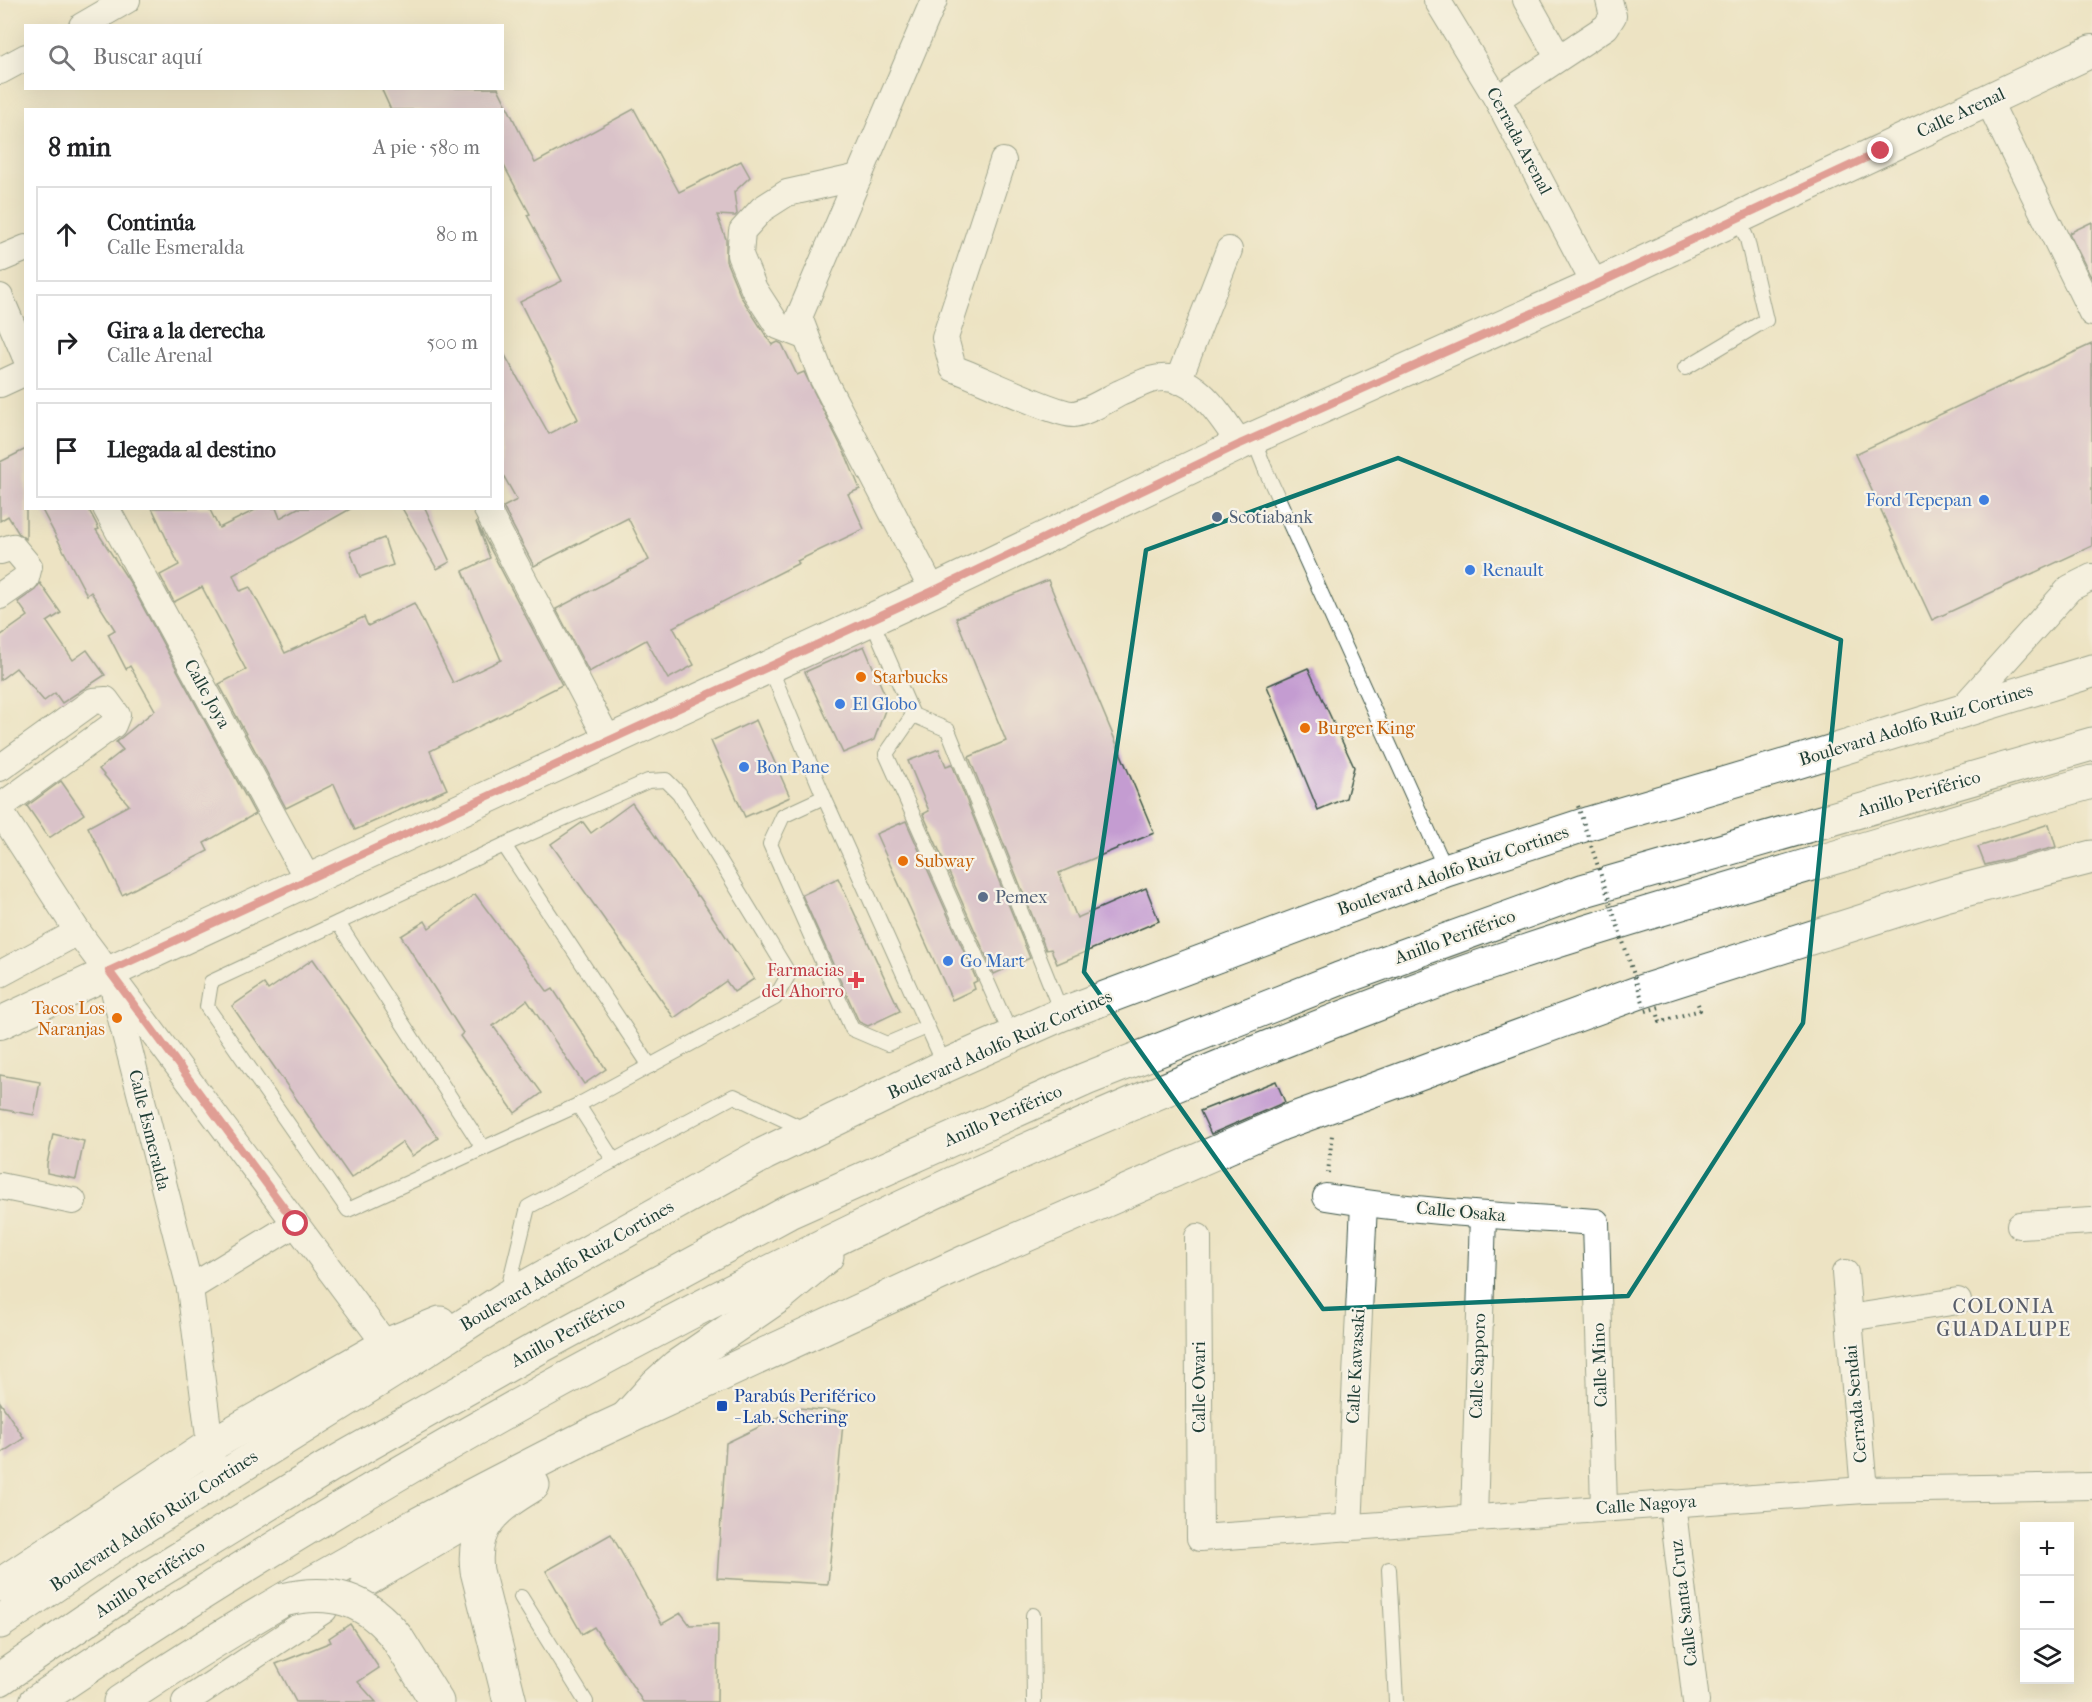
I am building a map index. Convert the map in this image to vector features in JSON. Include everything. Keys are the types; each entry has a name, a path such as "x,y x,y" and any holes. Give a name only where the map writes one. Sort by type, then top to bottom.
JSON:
{"main road":[{"name":"Boulevard Adolfo Ruiz Cortines","path":"0,1622 114,1545 506,1298 764,1154 945,1066 1062,1014 1446,870 1590,823 2092,671"},
{"name":"Anillo Periférico","path":"0,1679 143,1581 328,1467 536,1349 789,1212 1086,1079 1339,979 1585,890 2092,744"},
{"name":"Anillo Periférico","path":"36,1702 167,1615 350,1501 564,1379 784,1263 862,1225 1148,1096 1409,992 1551,942 2092,782"},
{"path":"120,1702 283,1600 380,1546 628,1416 965,1262 1283,1123 1640,992 1945,895 2092,857"},
{"path":"628,1416 656,1384 677,1366 779,1296 862,1225"},
{"path":"0,1585 211,1444 386,1345 506,1298"},
{"path":"510,1702 476,1560 478,1539 483,1526 501,1505 537,1482 588,1436"},
{"path":"283,1600 317,1594 350,1600 377,1616 397,1638 437,1702"}],"street":[{"path":"85,24 127,0"},
{"path":"933,591 820,375 799,317 934,0"},
{"name":"Cerrada Arenal","path":"1437,0 1497,99 1595,285"},
{"path":"1526,0 1558,57"},
{"path":"1497,99 1606,27 1613,16 1609,0"},
{"name":"Calle Arenal","path":"0,1023 933,591 1247,441 1595,285 2092,51"},
{"path":"0,71 24,58"},
{"path":"1988,100 2092,313"},
{"path":"1003,160 945,338 953,368 1044,405 1073,414 1098,405 1150,380 1171,378 1197,390 1247,441"},
{"path":"806,337 778,326 754,290 740,255 742,231 762,209 787,193 859,177"},
{"path":"0,259 24,249"},
{"path":"1178,381 1229,250"},
{"path":"0,297 24,353"},
{"path":"0,384 24,373"},
{"name":"Calle Joya","path":"107,510 308,880"},
{"path":"487,510 608,740"},
{"path":"0,552 13,547 30,566 26,578 0,596"},
{"path":"1958,713 2070,588 2092,577"},
{"path":"0,768 93,701 106,700 117,715 113,725 0,809"},
{"name":"Calle Esmeralda","path":"0,809 78,932 386,1345"},
{"path":"0,974 78,932"},
{"name":"Calle Esmeralda","path":"109,971 190,1288 211,1444 213,1483"},
{"path":"0,1186 73,1201"},
{"name":"Calle Osaka","path":"1326,1197 1364,1204 1596,1222"},
{"name":"Calle Kawasaki","path":"1349,1528 1364,1204"},
{"name":"Calle Sapporo","path":"1474,1518 1483,1215"},
{"path":"2020,1225 2092,1221"},
{"name":"Calle Mino","path":"1596,1222 1604,1507"},
{"path":"190,1288 296,1224"},
{"name":"Calle Owari","path":"1197,1236 1200,1538"},
{"name":"Cerrada Sendai","path":"1845,1273 1864,1490"},
{"path":"1849,1318 1958,1300"},
{"name":"Calle Nagoya","path":"1200,1538 1864,1490 2092,1486"},
{"name":"Calle Santa Cruz","path":"1672,1503 1696,1702"},
{"path":"364,1585 501,1505"},
{"path":"185,1702 324,1610"}],"lane":[{"path":"1685,368 1766,320 1747,239 1738,218"},
{"path":"1247,441 1266,471 1446,870"},
{"path":"870,620 913,715 948,730 1062,1014"},
{"path":"769,665 824,797 945,1066"},
{"path":"913,715 886,754 1012,1037"},
{"path":"666,780 679,793 789,974 775,998 578,1105 348,1210 207,1007 211,982 338,923 648,781 666,780"},
{"path":"824,797 783,816 770,844 852,1029 887,1044 927,1027"},
{"path":"504,845 650,1066"},
{"path":"338,923 483,1148"},
{"path":"506,1298 528,1207 734,1096 810,1131"},
{"path":"578,1105 614,1161"},
{"path":"1389,1569 1396,1702"},
{"path":"521,1597 586,1702"},
{"path":"1033,1615 1034,1702"}],"path":[{"path":"1578,806 1646,1011 1660,1007"},
{"path":"1326,1197 1335,1104"}],"highlighted area":[{"path":"1398,458 1841,640 1803,1023 1628,1296 1323,1309 1084,972 1146,550"}],"building":[{"path":"382,90 499,90 535,163 634,109 679,192 741,161 750,177 734,192 737,214 735,216 717,215 726,239 726,261 741,297 772,345 778,342 782,344 797,375 804,372 860,489 848,494 864,529 797,561 799,563 673,627 694,665 668,679 646,640 589,672 556,609 649,560 628,518 534,566 504,509 504,506 517,500 504,477 504,354 549,434 578,419 520,302 562,281 504,166 504,108 390,108"},
{"path":"2092,222 2092,279 2069,233"},
{"name":"Ford Tepepan","path":"2092,344 2092,546 1932,620 1855,454"},
{"path":"24,450 26,539 19,534 8,516 0,521 0,462"},
{"path":"42,510 89,510 99,529 96,530 129,581 255,814 204,843 208,851 122,895 88,827 129,805 99,769 123,750 116,742 155,710 130,666 126,669 108,634 115,630 91,592 87,595"},
{"path":"153,510 210,510 219,528 255,510 277,510 280,518 294,510 348,510 233,575 240,591 250,587 285,653 364,617 368,626 414,603 453,683 501,660 463,571 490,558 476,522 562,685 430,751 447,789 355,830 334,784 286,808 219,684 246,670 202,587 174,602 160,575 179,565"},
{"path":"403,510 426,510 450,562 437,569"},
{"path":"384,538 393,565 360,577 350,551"},
{"path":"1048,580 1154,833 1059,873 1077,918 1146,888 1159,921 1057,964 1051,949 1046,950 969,757 1006,741 956,618"},
{"path":"40,583 61,613 47,622 73,660 87,650 105,675 62,703 55,693 44,701 16,668 0,680 0,636 28,616 18,602 35,590"},
{"path":"864,646 888,702 874,740 843,753 805,672"},
{"path":"1308,668 1354,767 1346,798 1318,810 1267,686"},
{"path":"756,720 790,797 745,817 711,741"},
{"path":"939,749 946,766 952,764 1030,958 994,974 923,814 929,811 908,761"},
{"path":"61,781 84,814 49,838 27,806"},
{"path":"632,803 699,896 754,979 734,992 726,981 674,1018 551,844 583,822 591,833"},
{"path":"906,821 977,981 973,983 975,989 952,1000 876,834"},
{"path":"2049,824 2056,847 1985,865 1978,847"},
{"path":"838,878 900,1011 868,1026 859,1022 802,895"},
{"path":"475,894 548,992 553,989 606,1069 584,1084 527,1000 493,1026 542,1093 515,1113 460,1036 463,1033 401,936 425,921 429,928"},
{"path":"313,959 438,1138 412,1156 402,1142 351,1178 232,1006 264,984 268,990"},
{"path":"0,1075 40,1082 34,1115 0,1109"},
{"path":"1276,1081 1285,1102 1211,1134 1200,1111"},
{"path":"53,1134 84,1141 76,1179 47,1173"},
{"path":"0,1402 24,1438 0,1454"},
{"path":"798,1408 844,1412 828,1584 717,1578 726,1443"},
{"path":"611,1534 662,1624 681,1613 690,1625 718,1624 717,1702 643,1702 594,1627 582,1634 546,1571"},
{"path":"350,1624 379,1668 358,1682 376,1702 296,1702 276,1664 331,1642 329,1638"}],"place":[{"name":"Ford Tepepan","path":"1984,500"},
{"name":"Scotiabank","path":"1217,517"},
{"name":"Renault","path":"1470,570"},
{"name":"Starbucks","path":"861,677"},
{"name":"El Globo","path":"840,704"},
{"name":"Burger King","path":"1305,728"},
{"name":"Bon Pane","path":"744,767"},
{"name":"Subway","path":"903,861"},
{"name":"Pemex","path":"983,897"},
{"name":"Go Mart","path":"948,961"},
{"name":"Farmacias del Ahorro","path":"856,980"},
{"name":"Tacos Los Naranjas","path":"117,1018"},
{"name":"Parabús Periférico - Lab. Schering","path":"722,1406"}],"district":[{"name":"COLONIA GUADALUPE","path":"2004,1318"}],"route":[{"path":"296,1224 109,971 933,591 1240,444 1595,285 1881,151"}]}
